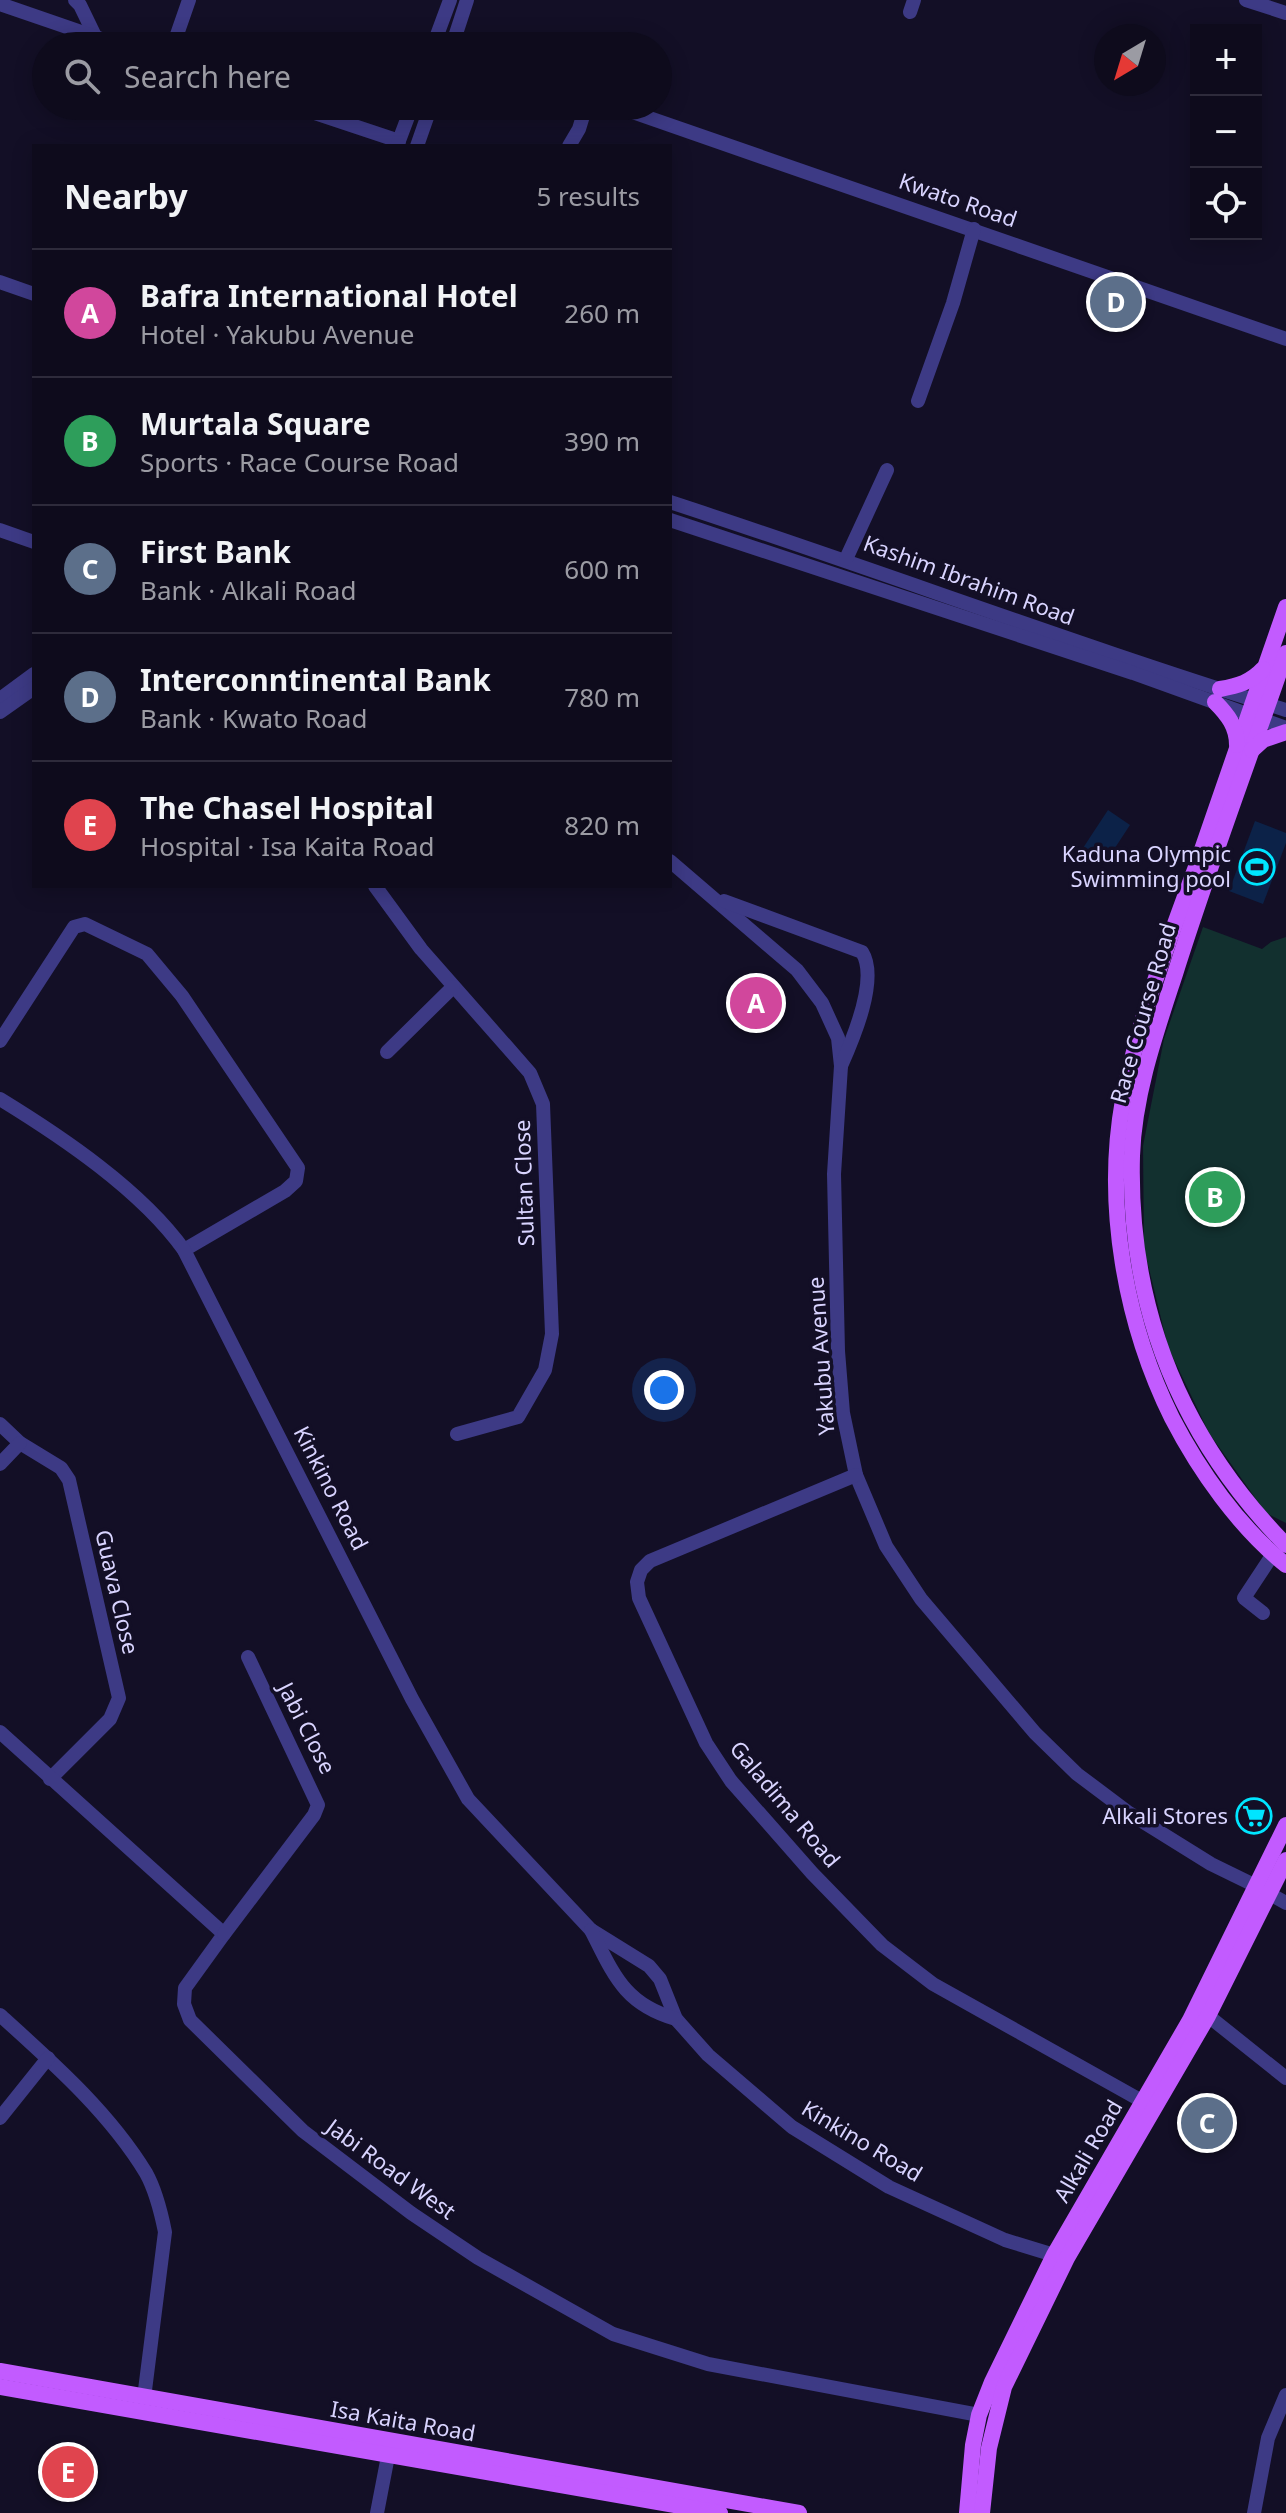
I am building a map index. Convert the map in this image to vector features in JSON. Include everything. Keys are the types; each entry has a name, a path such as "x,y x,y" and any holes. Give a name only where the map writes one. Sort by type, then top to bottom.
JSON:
{"main road":[{"path":"1286,607 1272,671 1286,692"},
{"path":"1286,653 1272,671 1218,695 1244,749 1286,730"},
{"name":"Race Course Road","path":"1272,671 1244,749 1149,1057 1137,1110 1132,1155 1136,1249 1146,1302 1160,1351 1196,1428 1282,1555"},
{"name":"Alkali Road","path":"982,2513 989,2448 1004,2387 1067,2258 1202,2012 1263,1890 1286,1825"},
{"name":"Alkali Road","path":"1263,1890 1286,1860"},
{"name":"Alkali Road","path":"967,2513 968,2485 979,2415 992,2382 1054,2255 1142,2101 1202,2012"},
{"name":"Isa Kaita Road","path":"0,2371 764,2510 799,2513"},
{"name":"Isa Kaita Road","path":"0,2387 388,2456 634,2506 720,2513"}],"street":[{"path":"75,0 93,32"},
{"path":"178,32 189,0"},
{"path":"438,32 450,0"},
{"path":"457,32 467,0"},
{"path":"1246,0 1286,13"},
{"path":"0,4 83,32"},
{"path":"332,120 398,144 407,120"},
{"path":"418,144 426,120"},
{"path":"570,144 582,120"},
{"name":"Kwato Road","path":"656,120 1286,339"},
{"path":"918,401 953,303 974,229"},
{"path":"0,282 32,293"},
{"path":"846,559 887,470"},
{"name":"Kashim Ibrahim Road","path":"672,503 846,559 1258,709"},
{"name":"Kashim Ibrahim Road","path":"672,521 1218,695"},
{"path":"0,530 32,541"},
{"path":"772,554 777,537"},
{"path":"0,699 32,675"},
{"path":"0,712 32,689"},
{"path":"1258,709 1286,710"},
{"path":"1258,709 1286,730"},
{"name":"Yakubu Avenue","path":"672,863 797,970 822,1003 838,1038 841,1066 834,1174 838,1351 843,1413 856,1475 886,1546 921,1599 1035,1733 1077,1774 1129,1813 1211,1864 1286,1903"},
{"name":"Sultan Close","path":"376,888 421,949 530,1073 543,1104 552,1334 545,1370 521,1414 457,1434"},
{"path":"716,898 862,952 868,960 868,981 855,1033 841,1066"},
{"path":"0,1041 74,927 85,924 147,954 182,996 298,1168 296,1181 285,1191 184,1250"},
{"path":"387,1052 453,987"},
{"name":"Kinkino Road","path":"0,1099 131,1191 170,1230 184,1250 412,1699 468,1799 591,1930 649,1966 660,1979 676,2019 708,2055 792,2127 889,2187 1005,2240 1054,2255"},
{"name":"Guava Close","path":"0,1424 20,1443 61,1468 69,1480 119,1698 110,1719 50,1779"},
{"path":"0,1464 20,1443"},
{"name":"Galadima Road","path":"856,1475 650,1561 641,1570 637,1582 645,1613 706,1743 731,1781 812,1873 882,1945 933,1984 1142,2101"},
{"path":"1263,1613 1244,1598 1282,1555"},
{"name":"Jabi Close","path":"224,1934 314,1815 318,1805 248,1657"},
{"path":"0,1732 224,1934"},
{"name":"Kinkino Road","path":"591,1930 615,1977 631,1997 656,2013 676,2019"},
{"name":"Jabi Road West","path":"224,1934 185,1988 184,2004 190,2020 303,2131 411,2213 478,2258 613,2334 708,2364 979,2415"},
{"path":"1202,2012 1286,2078"},
{"path":"0,2015 48,2058 121,2138 147,2175 159,2205 165,2232 144,2398"},
{"path":"0,2118 48,2058"},
{"path":"1254,2513 1268,2438 1286,2395"},
{"path":"377,2513 388,2456"}],"green space":[{"path":"1203,927 1262,949 1286,937 1286,1523 1266,1513 1209,1433 1168,1347 1144,1248 1143,1146 1164,1039"}],"water":[{"path":"1108,810 1130,825 1105,863 1083,848"},
{"name":"Kaduna Olympic Swimming pool","path":"1255,821 1286,833 1286,843 1263,904 1229,891"}],"place":[{"name":"Interconntinental Bank","path":"1116,302"},
{"name":"Kaduna Olympic Swimming pool","path":"1257,867"},
{"name":"Bafra International Hotel","path":"756,1003"},
{"name":"Murtala Square","path":"1215,1197"},
{"name":"Alkali Stores","path":"1254,1816"},
{"name":"First Bank","path":"1207,2123"},
{"name":"The Chasel Hospital","path":"68,2472"}]}
